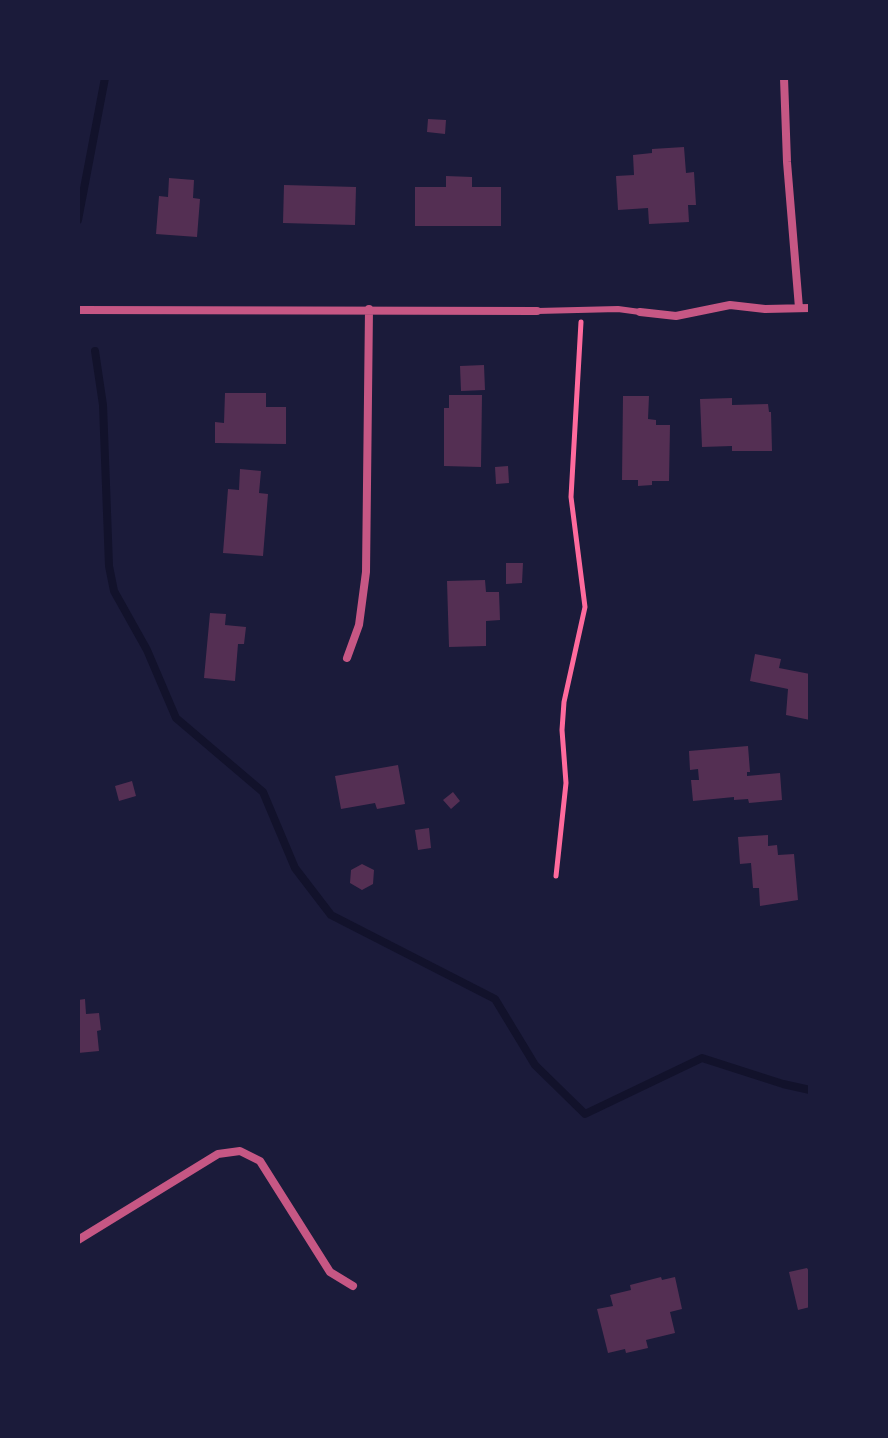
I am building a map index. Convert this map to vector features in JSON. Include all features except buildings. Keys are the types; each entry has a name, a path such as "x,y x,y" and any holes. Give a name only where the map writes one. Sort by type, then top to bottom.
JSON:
{"street":[{"path":"784,78 787,162 799,308"},
{"path":"640,312 676,316 730,305 765,309 810,308"},
{"path":"347,658 359,625 366,572 369,309"},
{"path":"78,310 537,311"},
{"path":"78,1240 218,1154 240,1151 260,1161 330,1272 353,1286"}],"lane":[{"path":"537,311 582,309 640,312"}],"path":[{"path":"556,876 566,783 562,730 564,702 585,607 571,497 582,309"}],"waterway":[{"path":"78,220 105,78"},
{"path":"95,351 103,405 109,566 114,591 147,650 176,718 263,792 295,868 331,915 495,999 535,1065 585,1114 702,1058 810,1090"}]}
